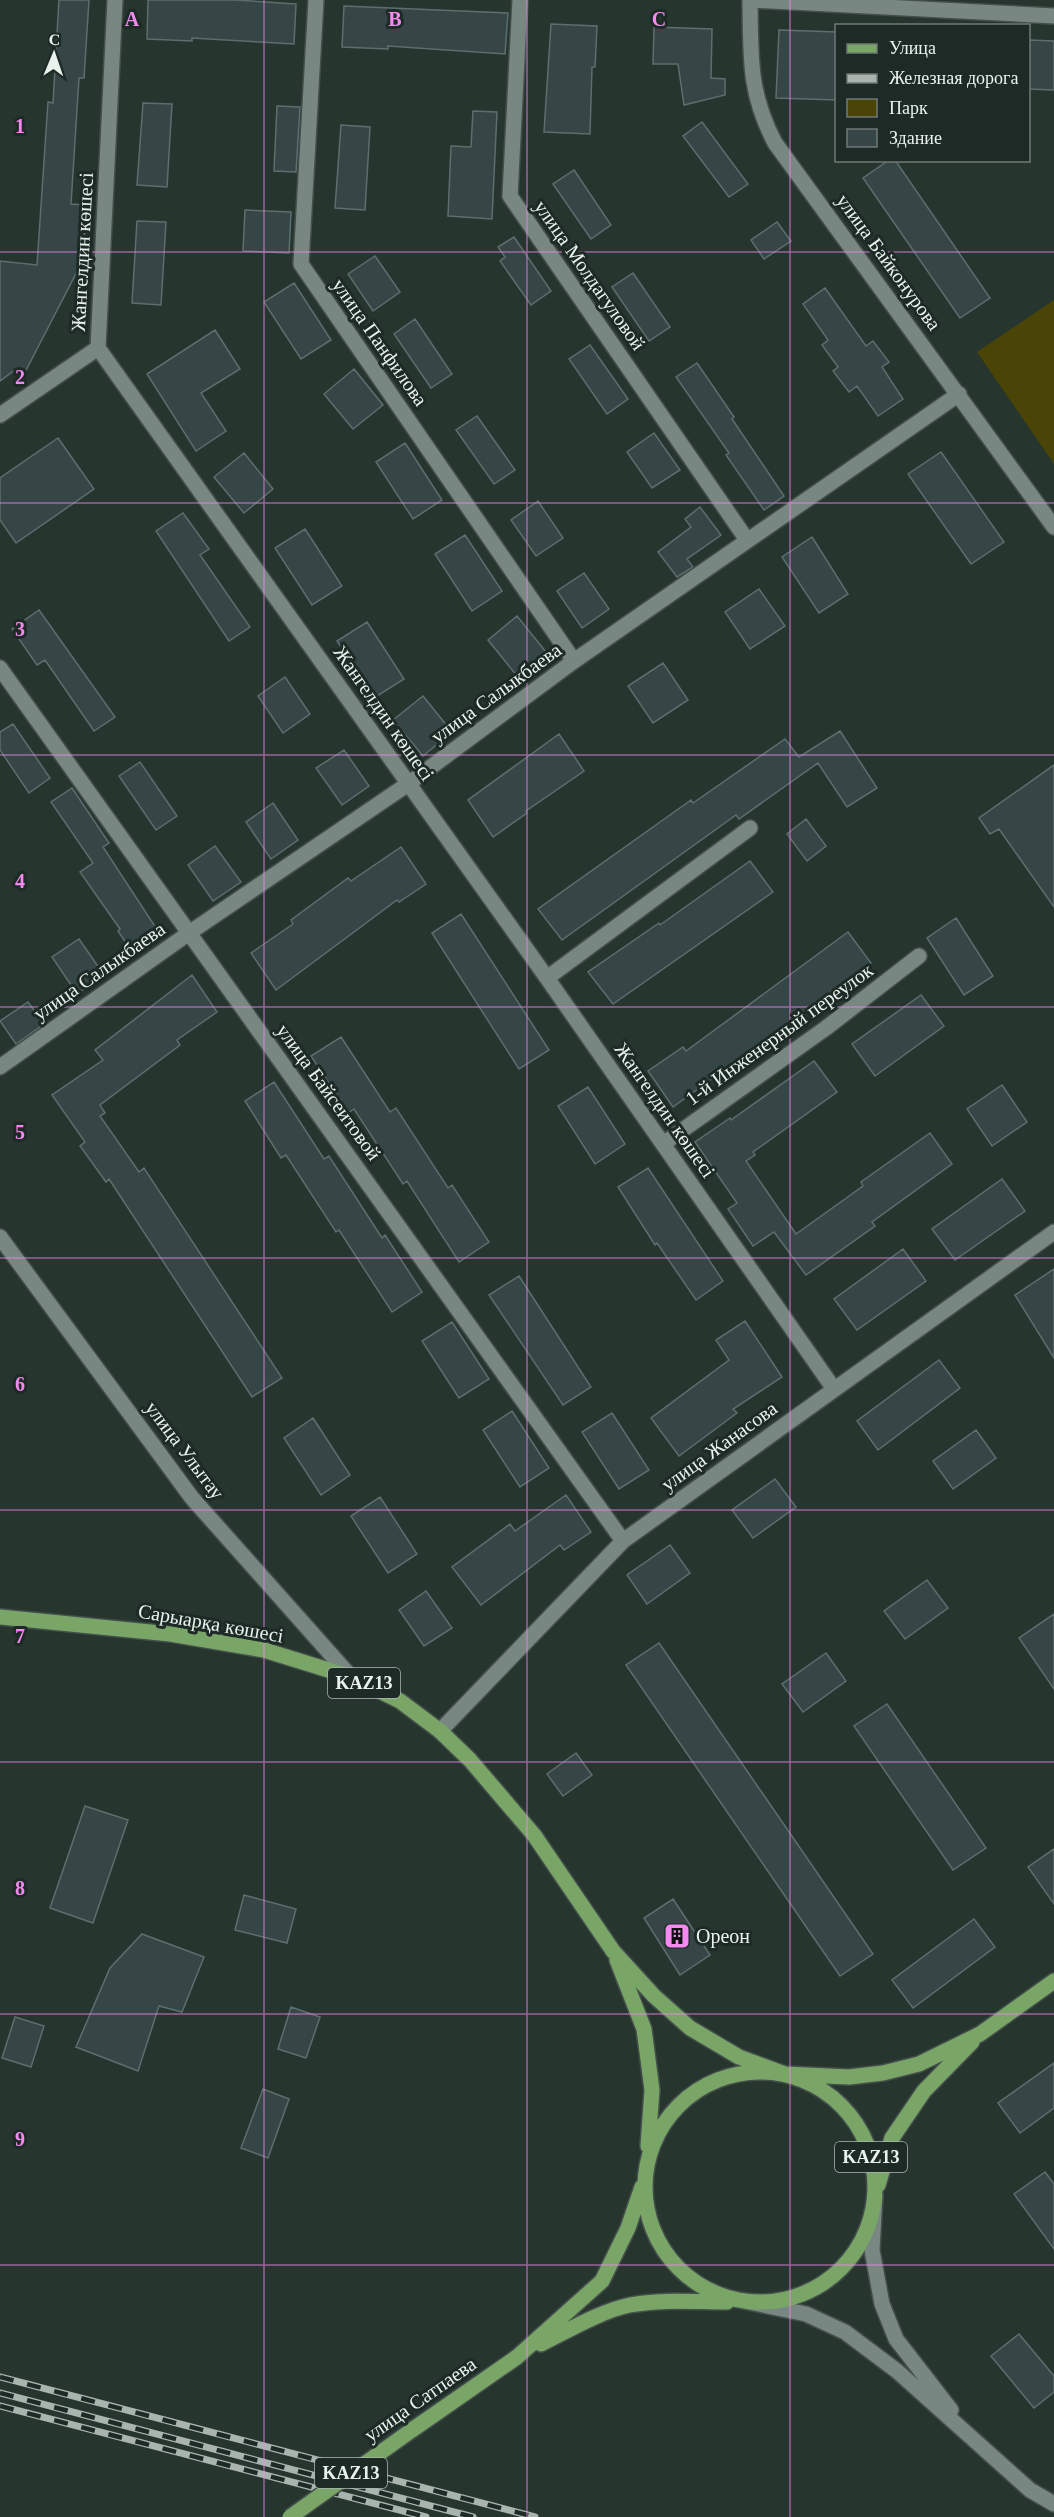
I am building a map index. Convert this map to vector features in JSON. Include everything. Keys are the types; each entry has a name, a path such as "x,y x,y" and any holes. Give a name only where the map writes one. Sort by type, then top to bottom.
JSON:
{"main road":[{"name":"Сарыарқа көшесі","path":"0,1617 170,1634 264,1650 351,1677 400,1701 440,1731 470,1760 534,1834 613,1951"},
{"name":"KAZ13","path":"517,2357 574,2328 627,2306 664,2301 777,2301 807,2292 830,2278 847,2263 860,2244 868,2226 875,2195 873,2165 864,2137 847,2111 822,2090 806,2081 739,2057 690,2028 654,1996 613,1951"},
{"name":"KAZ13","path":"613,1951 644,2028 652,2090 644,2188 648,2217 662,2248 673,2263 690,2279 713,2293 744,2301"},
{"path":"784,2074 849,2077 883,2073 919,2064 980,2034 1054,1981"},
{"path":"875,2195 892,2138 924,2091 980,2034"},
{"name":"KAZ13","path":"517,2357 602,2281 616,2256 632,2218 656,2135 669,2116 687,2097 709,2084 734,2074 757,2072 784,2074"},
{"name":"улица Сатпаева","path":"290,2517 517,2357"}],"street":[{"name":"Жангелдин көшесі","path":"115,0 98,348 547,978 834,1389"},
{"name":"улица Панфилова","path":"316,0 301,264 574,661"},
{"name":"улица Молдагуловой","path":"520,0 510,196 747,540"},
{"path":"751,0 1054,16"},
{"name":"улица Байконурова","path":"751,0 751,70 755,95 767,127 776,143 1054,527"},
{"path":"0,415 98,348"},
{"name":"улица Салыкбаева","path":"0,1067 189,933 408,784 574,661 959,394"},
{"name":"улица Байсеитовой","path":"0,668 623,1541"},
{"path":"547,978 750,828"},
{"name":"1-й Инженерный переулок","path":"663,1144 826,1028 919,957"},
{"name":"улица Жанасова","path":"440,1731 623,1541 1054,1232"},
{"name":"улица Улытау","path":"0,1237 192,1498 351,1677"},
{"path":"875,2195 872,2250 882,2304 896,2339 988,2454"},
{"path":"744,2301 806,2314 845,2332 897,2371 1030,2490 1054,2504"}],"green space":[{"path":"1054,300 1054,464 977,352"}],"building":[{"path":"59,0 89,0 84,78 79,78 71,204 86,205 83,260 22,378 15,370 0,381 0,261 37,265 48,102 53,103"},
{"path":"148,0 236,0 296,4 294,44 192,38 192,41 147,39"},
{"path":"344,6 508,13 505,54 388,46 388,49 342,47"},
{"path":"551,24 597,26 595,67 592,67 590,134 544,132"},
{"path":"654,27 712,29 711,78 725,79 725,95 684,105 678,64 653,64"},
{"path":"779,30 835,32 835,100 776,98"},
{"path":"1030,40 1054,41 1054,90 1030,89"},
{"path":"143,103 172,104 167,187 137,185"},
{"path":"277,106 300,107 296,172 274,171"},
{"path":"473,111 497,112 492,219 448,216 451,146 471,147"},
{"path":"702,122 748,184 729,197 683,136"},
{"path":"341,125 370,127 365,210 335,208"},
{"path":"886,162 896,162 990,298 960,318 863,178"},
{"path":"574,170 611,225 591,239 553,184"},
{"path":"245,210 291,212 289,253 243,251"},
{"path":"137,221 166,222 161,305 132,303"},
{"path":"777,222 791,241 764,259 751,240"},
{"path":"514,237 551,291 531,305 500,261 505,257 498,247"},
{"path":"375,256 400,292 373,311 348,274"},
{"path":"633,273 670,327 649,341 612,287"},
{"path":"294,283 331,340 301,359 264,302"},
{"path":"825,288 866,346 873,341 889,362 882,367 903,399 878,416 857,386 849,392 833,371 838,367 822,345 828,340 803,304"},
{"path":"415,319 452,374 431,388 394,334"},
{"path":"215,330 240,369 201,393 226,431 196,451 147,374"},
{"path":"590,345 628,399 607,414 569,359"},
{"path":"697,363 784,496 764,510 726,455 729,453 676,377"},
{"path":"354,369 383,405 353,429 324,394"},
{"path":"477,416 515,470 494,484 456,430"},
{"path":"654,433 680,470 652,488 627,452"},
{"path":"58,438 94,489 16,543 0,520 0,478"},
{"path":"405,443 442,500 413,519 376,462"},
{"path":"941,452 1004,542 971,564 908,474"},
{"path":"244,453 273,489 244,513 214,477"},
{"path":"538,501 563,538 536,556 511,520"},
{"path":"700,507 721,535 687,559 693,567 677,577 658,552 691,527 685,519"},
{"path":"183,513 209,549 200,555 250,627 229,641 156,531"},
{"path":"305,529 342,586 312,605 275,548"},
{"path":"465,535 502,591 472,611 435,554"},
{"path":"812,537 848,594 819,613 782,557"},
{"path":"584,573 609,609 582,628 557,591"},
{"path":"759,589 785,626 750,649 725,612"},
{"path":"39,610 115,717 94,731 45,660 37,665 12,629"},
{"path":"517,616 546,652 517,676 488,640"},
{"path":"367,622 404,679 374,698 337,641"},
{"path":"663,663 688,700 653,723 628,686"},
{"path":"285,677 310,714 283,733 258,696"},
{"path":"423,696 452,732 423,756 393,720"},
{"path":"13,724 50,778 29,793 0,750 0,732"},
{"path":"840,731 877,788 847,807 818,763 739,819 736,815 562,940 538,909 691,800 693,803 785,739 799,757"},
{"path":"559,734 584,771 493,837 468,800"},
{"path":"344,750 369,786 342,805 316,768"},
{"path":"140,762 177,816 156,830 119,776"},
{"path":"1054,765 1054,907 999,829 990,834 979,818"},
{"path":"72,788 109,843 103,847 160,934 133,953 118,931 120,929 80,872 93,863 51,802"},
{"path":"273,803 298,840 271,859 246,822"},
{"path":"806,819 826,846 807,861 787,834"},
{"path":"215,846 241,882 213,901 188,865"},
{"path":"401,847 426,884 399,902 397,900 276,990 251,953 293,924 291,920 348,878 351,881"},
{"path":"750,861 773,892 613,1004 588,972 659,923 660,925"},
{"path":"461,914 549,1050 519,1069 432,933"},
{"path":"956,918 993,976 964,995 927,938"},
{"path":"848,932 871,963 673,1107 648,1071 683,1047 686,1051"},
{"path":"79,939 104,975 77,994 52,957"},
{"path":"192,975 217,1012 177,1040 180,1045 100,1105 105,1113 100,1116 139,1172 144,1168 282,1378 252,1397 109,1179 106,1182 80,1146 85,1142 52,1095 103,1060 95,1050"},
{"path":"921,995 944,1026 875,1076 852,1044"},
{"path":"28,1002 44,1024 16,1044 0,1021"},
{"path":"341,1037 390,1112 396,1108 448,1188 452,1185 489,1242 459,1262 407,1181 403,1184 354,1109 348,1113 311,1056"},
{"path":"814,1061 837,1092 753,1152 755,1155 746,1161 796,1234 863,1186 861,1182 930,1133 952,1164 872,1222 875,1226 806,1275 774,1232 753,1246 728,1209 737,1203 695,1142 730,1118 731,1120"},
{"path":"274,1082 324,1159 329,1156 382,1238 385,1235 422,1292 392,1312 339,1230 336,1232 286,1155 281,1158 245,1101"},
{"path":"1002,1085 1027,1122 992,1146 967,1109"},
{"path":"588,1087 625,1144 595,1164 558,1106"},
{"path":"648,1168 723,1281 696,1300 657,1243 655,1245 618,1187"},
{"path":"1002,1179 1025,1211 955,1260 932,1229"},
{"path":"903,1249 926,1281 857,1330 834,1299"},
{"path":"1054,1269 1054,1358 1015,1295"},
{"path":"519,1276 591,1387 563,1405 489,1295"},
{"path":"745,1321 782,1377 733,1409 737,1413 679,1456 651,1418 729,1360 716,1340"},
{"path":"452,1322 489,1379 459,1398 422,1341"},
{"path":"939,1360 960,1388 878,1450 857,1421"},
{"path":"512,1411 549,1468 520,1487 483,1430"},
{"path":"612,1413 649,1470 619,1489 582,1432"},
{"path":"313,1418 350,1475 321,1495 284,1438"},
{"path":"976,1430 996,1458 953,1489 933,1461"},
{"path":"775,1479 796,1507 753,1538 732,1510"},
{"path":"566,1495 591,1532 564,1550 560,1545 481,1605 452,1567 510,1524 515,1531"},
{"path":"380,1497 417,1554 388,1573 351,1516"},
{"path":"670,1545 690,1573 647,1604 627,1575"},
{"path":"927,1580 948,1608 905,1639 884,1611"},
{"path":"426,1591 452,1628 424,1646 399,1610"},
{"path":"1054,1614 1054,1689 1019,1638"},
{"path":"659,1643 873,1954 840,1976 626,1665"},
{"path":"826,1653 846,1681 803,1712 782,1684"},
{"path":"887,1704 986,1848 953,1870 854,1726"},
{"path":"576,1753 592,1775 563,1796 547,1774"},
{"path":"85,1806 128,1820 93,1923 50,1908"},
{"path":"1054,1849 1054,1904 1028,1867"},
{"path":"244,1895 296,1909 287,1943 235,1930"},
{"name":"Ореон","path":"673,1899 710,1955 680,1975 644,1918"},
{"path":"974,1919 995,1947 913,2008 892,1980"},
{"path":"142,1934 204,1957 182,2012 159,2006 138,2071 76,2047 110,1968"},
{"path":"291,2007 320,2017 306,2058 278,2049"},
{"path":"15,2017 44,2026 31,2067 2,2058"},
{"path":"1054,2063 1054,2108 1020,2133 998,2103"},
{"path":"263,2089 289,2099 268,2158 241,2148"},
{"path":"1045,2172 1054,2184 1054,2249 1014,2194"},
{"path":"1019,2334 1054,2376 1054,2392 1034,2408 991,2356"}],"railway":[{"path":"0,2377 535,2517"},
{"path":"0,2393 473,2517"},
{"path":"0,2406 426,2517"}],"place":[{"name":"Ореон","path":"677,1936"}]}
